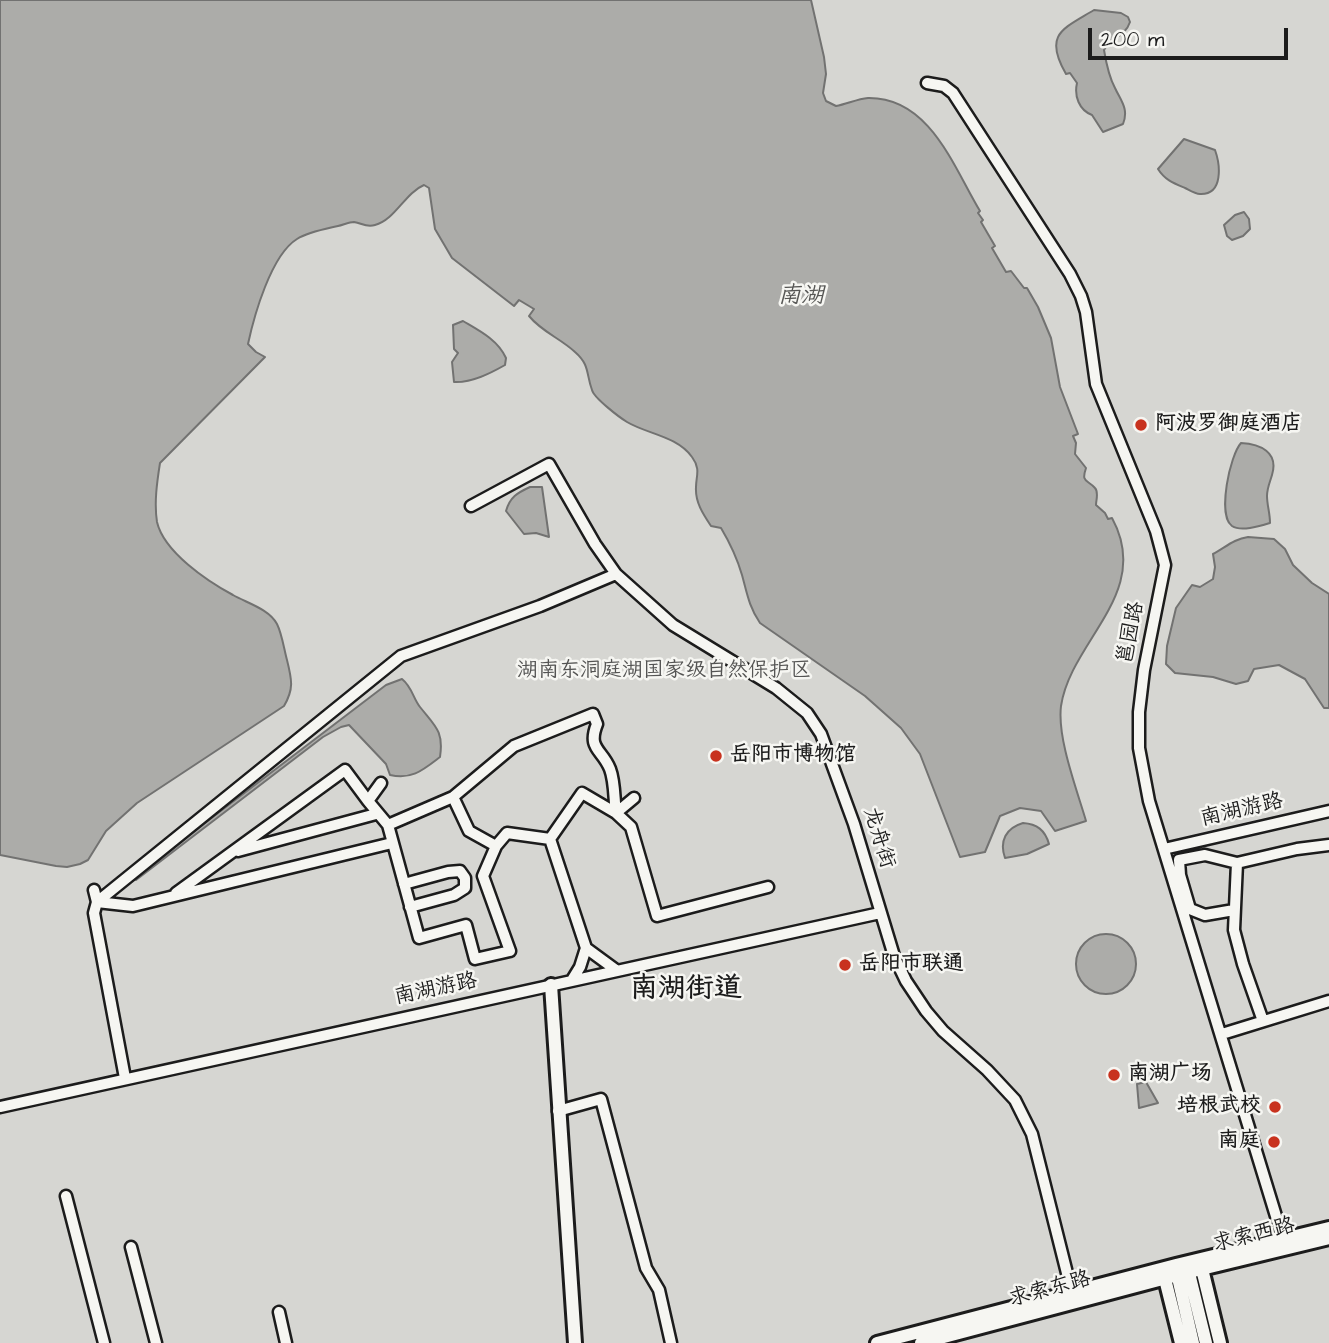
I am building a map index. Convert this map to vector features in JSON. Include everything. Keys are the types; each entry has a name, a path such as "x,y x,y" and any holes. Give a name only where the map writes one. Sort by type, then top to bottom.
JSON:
{"main road":[{"path":"547,986 575,1343"},
{"path":"547,986 567,1343"},
{"name":"求索西路","path":"1179,1270 1329,1228"},
{"name":"求索西路","path":"1179,1270 1202,1269 1329,1238"},
{"path":"1202,1269 1220,1343"},
{"name":"求索东路","path":"877,1343 1072,1293 1179,1270"},
{"name":"求索东路","path":"921,1343 1179,1270"},
{"path":"1179,1270 1181,1343"},
{"path":"1179,1270 1194,1343"},
{"path":"1179,1270 1206,1343"}],"street":[{"name":"邕园路","path":"927,83 943,86 953,93 1070,274 1086,312 1096,384 1156,531 1165,565 1144,670 1139,712 1139,748 1149,801 1283,1239"},
{"name":"龙舟街","path":"471,506 549,464 595,544 616,574 673,625 776,688 807,713 821,734 854,824 894,956 926,1011 943,1031 987,1070 1015,1100 1032,1134 1072,1293"},
{"path":"97,902 401,656 551,602 616,574"},
{"path":"388,825 453,797 514,746 593,714 597,724 592,735 594,747 610,768 616,813"},
{"path":"172,896 345,770 376,814 388,825 419,938 466,925 475,959 510,951 483,876 496,846 507,833 550,839"},
{"path":"368,801 381,783"},
{"path":"550,839 582,793 616,813 631,827 657,916 768,887"},
{"path":"453,797 469,831 496,846"},
{"path":"616,813 634,798"},
{"name":"南湖游路","path":"1164,849 1329,811"},
{"path":"231,853 376,814"},
{"path":"550,839 586,948 617,971"},
{"path":"97,902 132,906 392,843"},
{"path":"1234,910 1205,915 1190,909 1180,875 1179,860 1205,855 1237,863 1297,849 1329,845"},
{"path":"1237,863 1238,893 1234,910 1234,930 1263,1021"},
{"path":"404,884 448,872 460,872 465,878 465,888 454,895 410,907"},
{"path":"94,890 97,902 94,913 125,1078"},
{"name":"南湖游路","path":"0,1107 880,913"},
{"path":"572,980 580,967 586,948"},
{"path":"1222,1034 1329,1001"},
{"path":"558,1111 601,1099 646,1268 659,1290 671,1343"},
{"path":"66,1196 104,1343"},
{"path":"131,1247 156,1343"},
{"path":"279,1312 286,1343"}],"green space":[{"name":"湖南东洞庭湖国家级自然保护区","path":"0,0 1329,0 1329,1343 0,1343"}],"water":[{"name":"南湖","path":"0,0 811,0 824,57 826,74 823,93 826,101 836,106 868,98 890,101 908,109 924,122 949,156 980,211 978,213 983,220 981,222 995,246 992,248 1006,272 1011,271 1024,288 1027,288 1038,307 1051,338 1060,387 1078,434 1073,436 1076,443 1075,454 1086,468 1085,479 1096,490 1096,505 1108,519 1112,518 1122,545 1123,570 1117,593 1079,659 1061,706 1065,748 1086,821 1055,831 1041,811 1020,808 1000,816 985,852 960,857 920,754 901,728 865,696 760,623 751,606 738,563 727,539 721,528 711,526 700,508 696,492 697,469 692,457 678,444 627,422 607,407 594,393 580,357 529,316 534,309 519,300 514,306 452,258 435,229 429,188 424,185 382,222 369,226 352,222 317,231 297,239 288,247 279,258 265,287 248,344 265,357 160,463 156,515 161,533 168,544 199,574 263,610 277,624 291,679 291,689 284,706 137,803 106,831 88,860 67,867 0,855"},
{"path":"1094,10 1121,13 1128,17 1130,22 1125,31 1104,50 1109,74 1124,105 1125,114 1123,124 1103,132 1092,115 1081,106 1077,98 1077,83 1070,73 1066,74 1056,50 1057,41 1065,28"},
{"path":"1184,139 1215,150 1218,178 1213,190 1208,193 1196,193 1166,179 1158,169"},
{"path":"1244,212 1249,219 1250,229 1243,236 1232,240 1227,236 1224,225 1235,215"},
{"path":"463,321 498,346 506,358 505,365 474,379 454,382 452,362 458,353 454,349 453,325"},
{"path":"1241,443 1261,448 1273,460 1267,493 1270,523 1256,527 1232,526 1226,510 1229,472"},
{"path":"530,487 542,487 549,537 536,533 524,534 506,511 515,496"},
{"path":"1248,537 1274,539 1285,549 1293,565 1329,594 1329,708 1324,708 1305,679 1279,665 1254,669 1248,681 1236,684 1213,677 1175,673 1166,664 1167,646 1176,608 1192,585 1200,587 1213,579 1213,554 1234,541"},
{"path":"402,679 439,735 440,757 434,762 411,775 390,775 386,764 349,725 341,727 323,737 136,880 138,874 386,685"},
{"path":"1023,823 1040,829 1049,844 1027,854 1005,858 1005,836 1012,828"},
{"path":"1106,934 1118,936 1131,947 1136,964 1134,976 1123,989 1106,994 1094,992 1081,981 1076,964 1078,952 1089,939"},
{"path":"1146,1082 1158,1103 1139,1108 1137,1084"}],"place":[{"name":"阿波罗御庭酒店","path":"1141,425"},
{"name":"岳阳市博物馆","path":"716,756"},
{"name":"岳阳市联通","path":"845,965"},
{"name":"南湖广场","path":"1114,1075"},
{"name":"培根武校","path":"1275,1107"},
{"name":"南庭","path":"1274,1142"}],"district":[{"name":"南湖街道","path":"686,990"}]}
